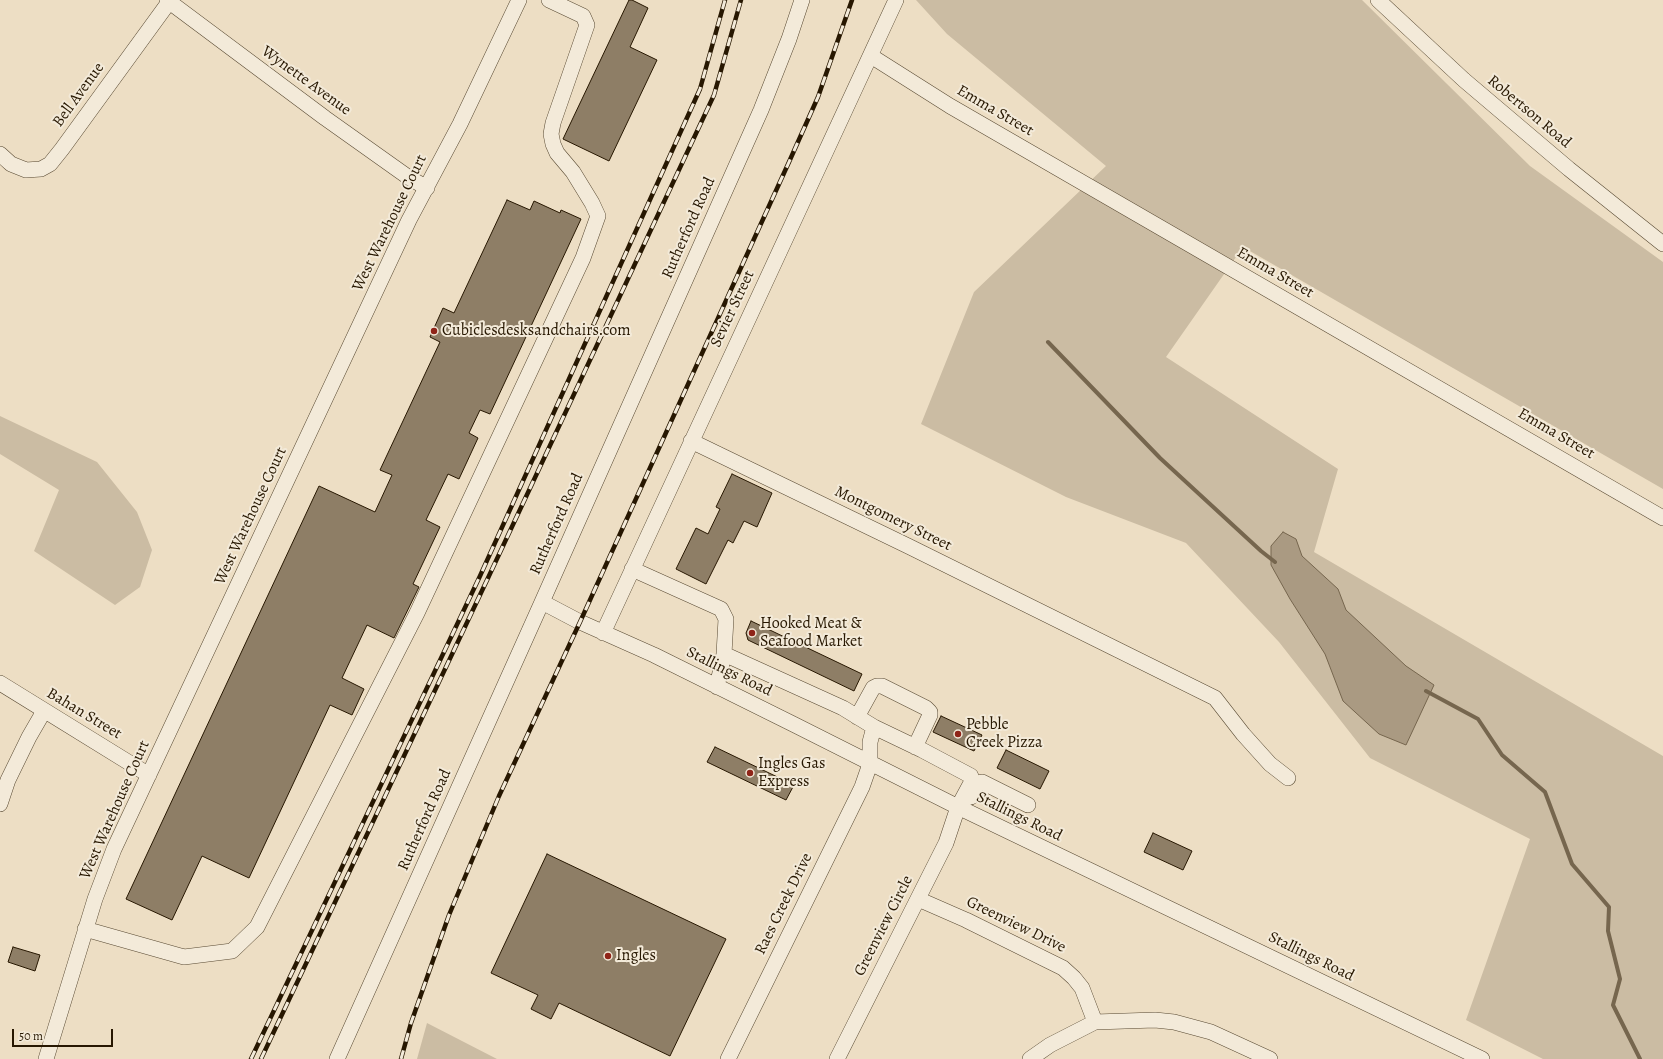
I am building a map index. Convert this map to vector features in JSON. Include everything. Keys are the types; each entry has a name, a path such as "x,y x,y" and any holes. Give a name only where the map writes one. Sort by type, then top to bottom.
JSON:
{"street":[{"name":"West Warehouse Court","path":"46,1059 85,929 114,849 409,220 460,124 518,0"},
{"path":"85,929 184,957 232,951 258,927 417,613 583,258 598,216 592,203 573,172 557,153 551,134 553,124 587,25 583,16 549,0"},
{"name":"Rutherford Road","path":"337,1059 761,110 789,39 802,0"},
{"name":"Sevier Street","path":"603,633 896,0"},
{"name":"Robertson Road","path":"1378,0 1464,80 1569,169 1663,244"},
{"name":"Wynette Avenue","path":"168,1 325,118 427,188"},
{"name":"Bell Avenue","path":"0,154 11,164 26,170 41,169 50,164 168,1"},
{"name":"Emma Street","path":"871,56 950,106 1663,518"},
{"name":"Montgomery Street","path":"691,441 1215,698 1243,734 1270,764 1288,778"},
{"path":"632,568 721,609 726,618 724,654 717,687"},
{"name":"Stallings Road","path":"542,602 580,622 717,687 961,809 1482,1059"},
{"path":"724,654 843,708 874,727 971,776 972,781 961,809"},
{"name":"Bahan Street","path":"0,683 149,775"},
{"path":"858,717 873,688 877,686 882,686 926,708 930,712 930,716 915,747"},
{"path":"0,804 8,780 29,737 44,711"},
{"name":"Raes Creek Drive","path":"728,1059 862,786 870,764 870,742 874,727"},
{"path":"961,809 977,784 982,782 1028,805"},
{"name":"Greenview Circle","path":"837,1059 946,843 961,809"},
{"name":"Greenview Drive","path":"918,899 966,920 1063,968 1082,988 1095,1022"},
{"path":"1030,1059 1050,1045 1095,1022 1155,1020 1174,1022 1211,1032 1270,1059"}],"shaded area":[{"path":"916,0 1362,0 1530,166 1663,262 1663,489 1243,247 1166,357 1338,469 1314,552 1663,756 1663,1059 1543,1059 1466,1020 1530,839 1370,758 1279,642 1186,543 1066,497 921,424 974,292 1106,166 947,34"},
{"path":"0,416 97,462 137,512 152,550 140,587 115,605 34,551 59,490 0,454"},
{"path":"1283,532 1296,539 1302,556 1338,589 1346,610 1406,666 1434,685 1406,745 1379,734 1343,701 1325,654 1290,599 1271,565 1271,546"},
{"path":"427,1023 497,1059 417,1059"}],"building":[{"path":"629,0 648,8 630,47 657,60 609,161 563,139"},
{"path":"507,200 530,210 534,201 560,213 561,210 581,219 490,414 480,410 469,433 478,438 459,479 448,474 426,520 440,527 413,584 419,587 394,638 367,625 342,678 364,689 352,715 330,705 249,878 202,856 172,920 126,899 319,486 375,512 392,475 380,470 440,342 430,337 443,308 454,313"},
{"path":"732,474 772,493 757,527 744,521 733,543 728,540 706,584 676,569 696,528 708,534 720,509 716,507"},
{"path":"751,621 862,674 854,691 748,640 746,633"},
{"name":"Pebble Creek Pizza","path":"941,716 982,735 974,751 933,732"},
{"name":"Ingles Gas Express","path":"715,747 794,785 786,800 707,762"},
{"path":"1006,750 1049,771 1040,789 997,768"},
{"path":"1153,833 1192,851 1183,870 1144,852"},
{"name":"Ingles","path":"547,854 726,939 670,1056 559,1003 551,1019 531,1009 538,995 491,973"},
{"path":"13,947 40,955 35,971 8,962"}],"waterway":[{"path":"1048,342 1160,458 1261,551 1275,562"},
{"path":"1426,691 1478,719 1502,755 1545,792 1572,864 1609,907 1608,931 1620,979 1613,1005 1640,1059"}],"railway":[{"path":"251,1059 480,576 700,89 725,0"},
{"path":"261,1059 714,95 741,0"},
{"path":"401,1059 411,1023 449,915 499,796 580,622 818,97 852,0"}],"place":[{"name":"Cubiclesdesksandchairs.com","path":"434,331"},
{"name":"Hooked Meat & Seafood Market","path":"752,633"},
{"name":"Pebble Creek Pizza","path":"958,734"},
{"name":"Ingles Gas Express","path":"750,773"},
{"name":"Ingles","path":"608,956"}]}
